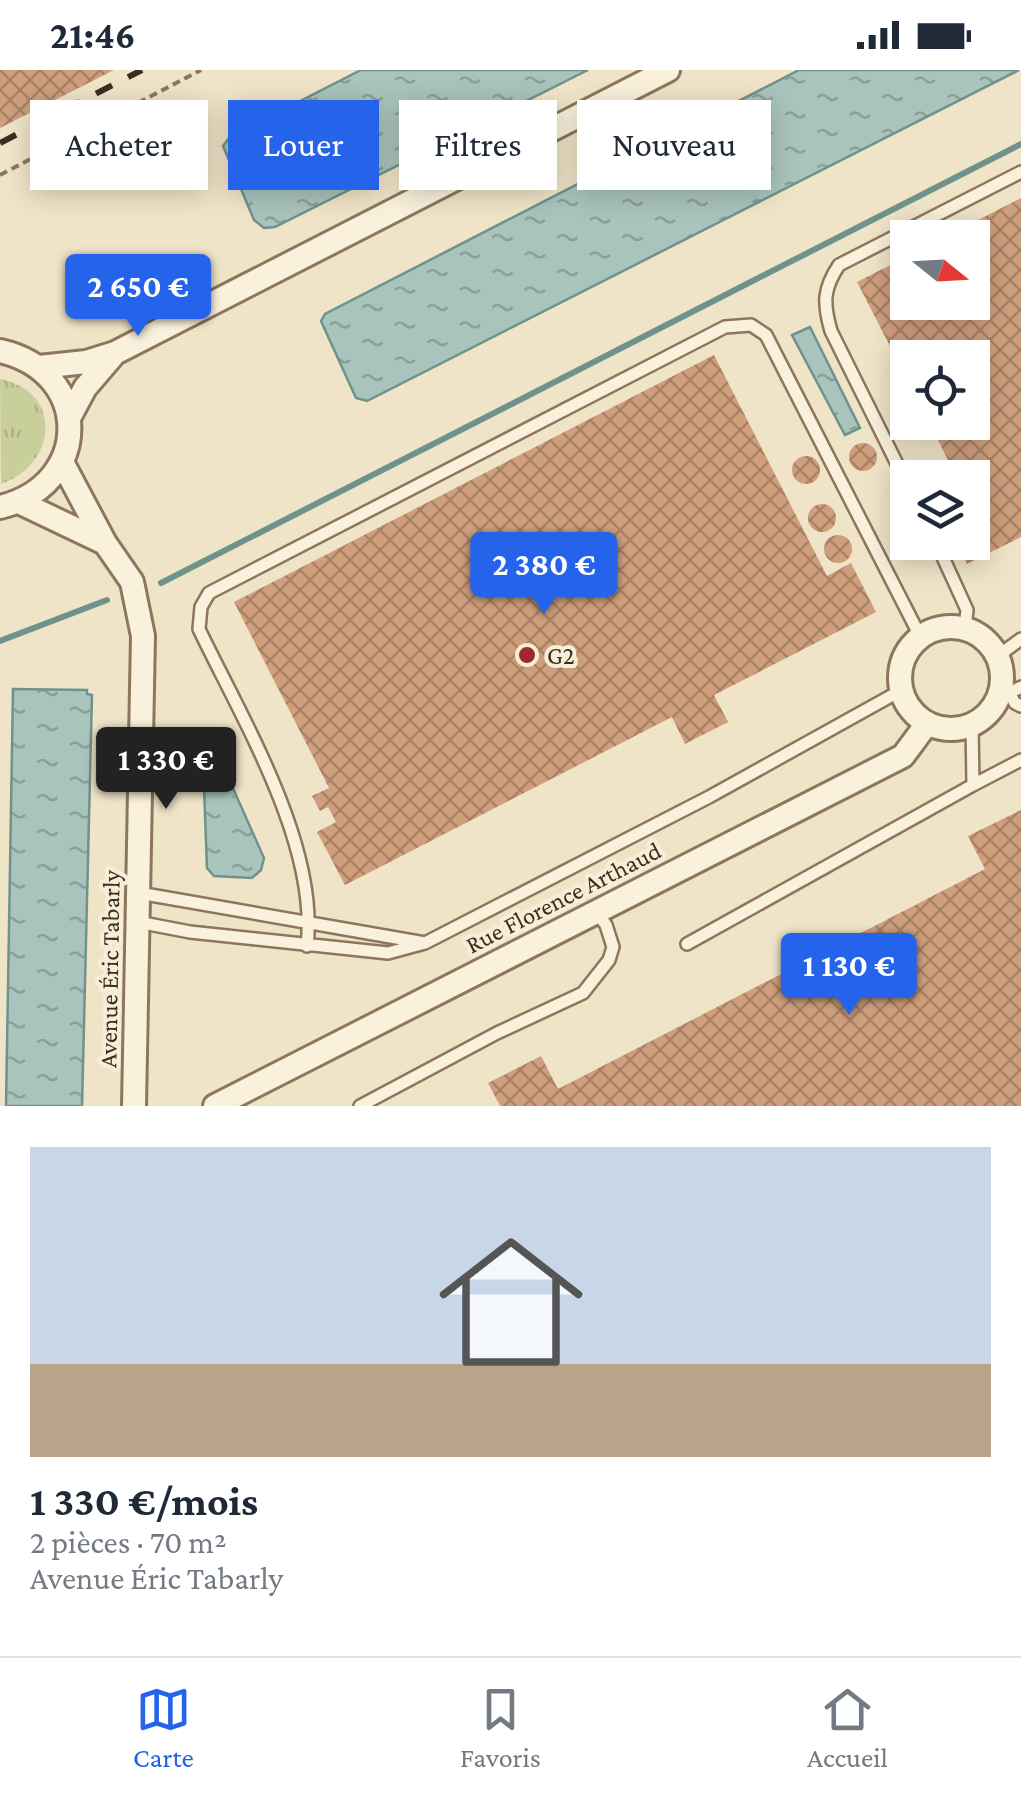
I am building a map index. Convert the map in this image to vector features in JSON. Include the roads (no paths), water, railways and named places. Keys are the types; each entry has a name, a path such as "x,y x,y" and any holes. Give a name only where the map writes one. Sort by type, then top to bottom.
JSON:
{"street":[{"path":"40,367 86,362 115,353 668,70"},
{"path":"0,351 40,367 64,398 69,418 69,440 52,479 10,504"},
{"path":"69,418 85,388 115,353"},
{"name":"Avenue Éric Tabarly","path":"62,462 132,582 143,636 134,1106"},
{"path":"10,504 106,542"},
{"path":"944,626 966,628 984,638 998,656 1011,693 972,725 947,731 926,725 910,710 900,691 899,669 908,649 920,636 944,626"},
{"name":"Rue Florence Arthaud","path":"215,1106 903,756 926,725"}],"lane":[{"path":"895,460 831,330 824,304 827,283 839,265 1021,172"},
{"path":"307,946 310,922 292,829 199,630 201,607 209,593 725,327 751,326 766,335 920,636"},
{"path":"944,560 967,610 966,628"},
{"path":"998,656 1021,639"},
{"path":"138,922 307,946 388,953 425,943 741,780 900,691"},
{"path":"972,725 973,785"},
{"path":"687,944 1021,760"},
{"path":"139,893 425,943"},
{"path":"360,1106 497,1033 583,993 613,947 606,925 596,911"}],"water":[{"path":"361,70 588,70 528,100 399,100 399,165 379,175 379,100 302,100"},
{"path":"799,70 1019,70 367,401 356,398 321,321 325,314 577,184 577,190 771,190 771,100 741,100"},
{"path":"241,190 349,190 275,227 264,228 254,220"},
{"path":"810,327 860,428 845,435 792,335"},
{"path":"13,689 87,690 92,695 82,1106 6,1106"},
{"path":"208,732 264,858 261,870 252,878 214,876 207,868 202,734"}],"waterway":[{"path":"161,583 1021,144"},
{"path":"0,641 107,600"}],"railway":[{"path":"0,143 142,70"}],"place":[{"name":"G2","path":"527,655"}]}
